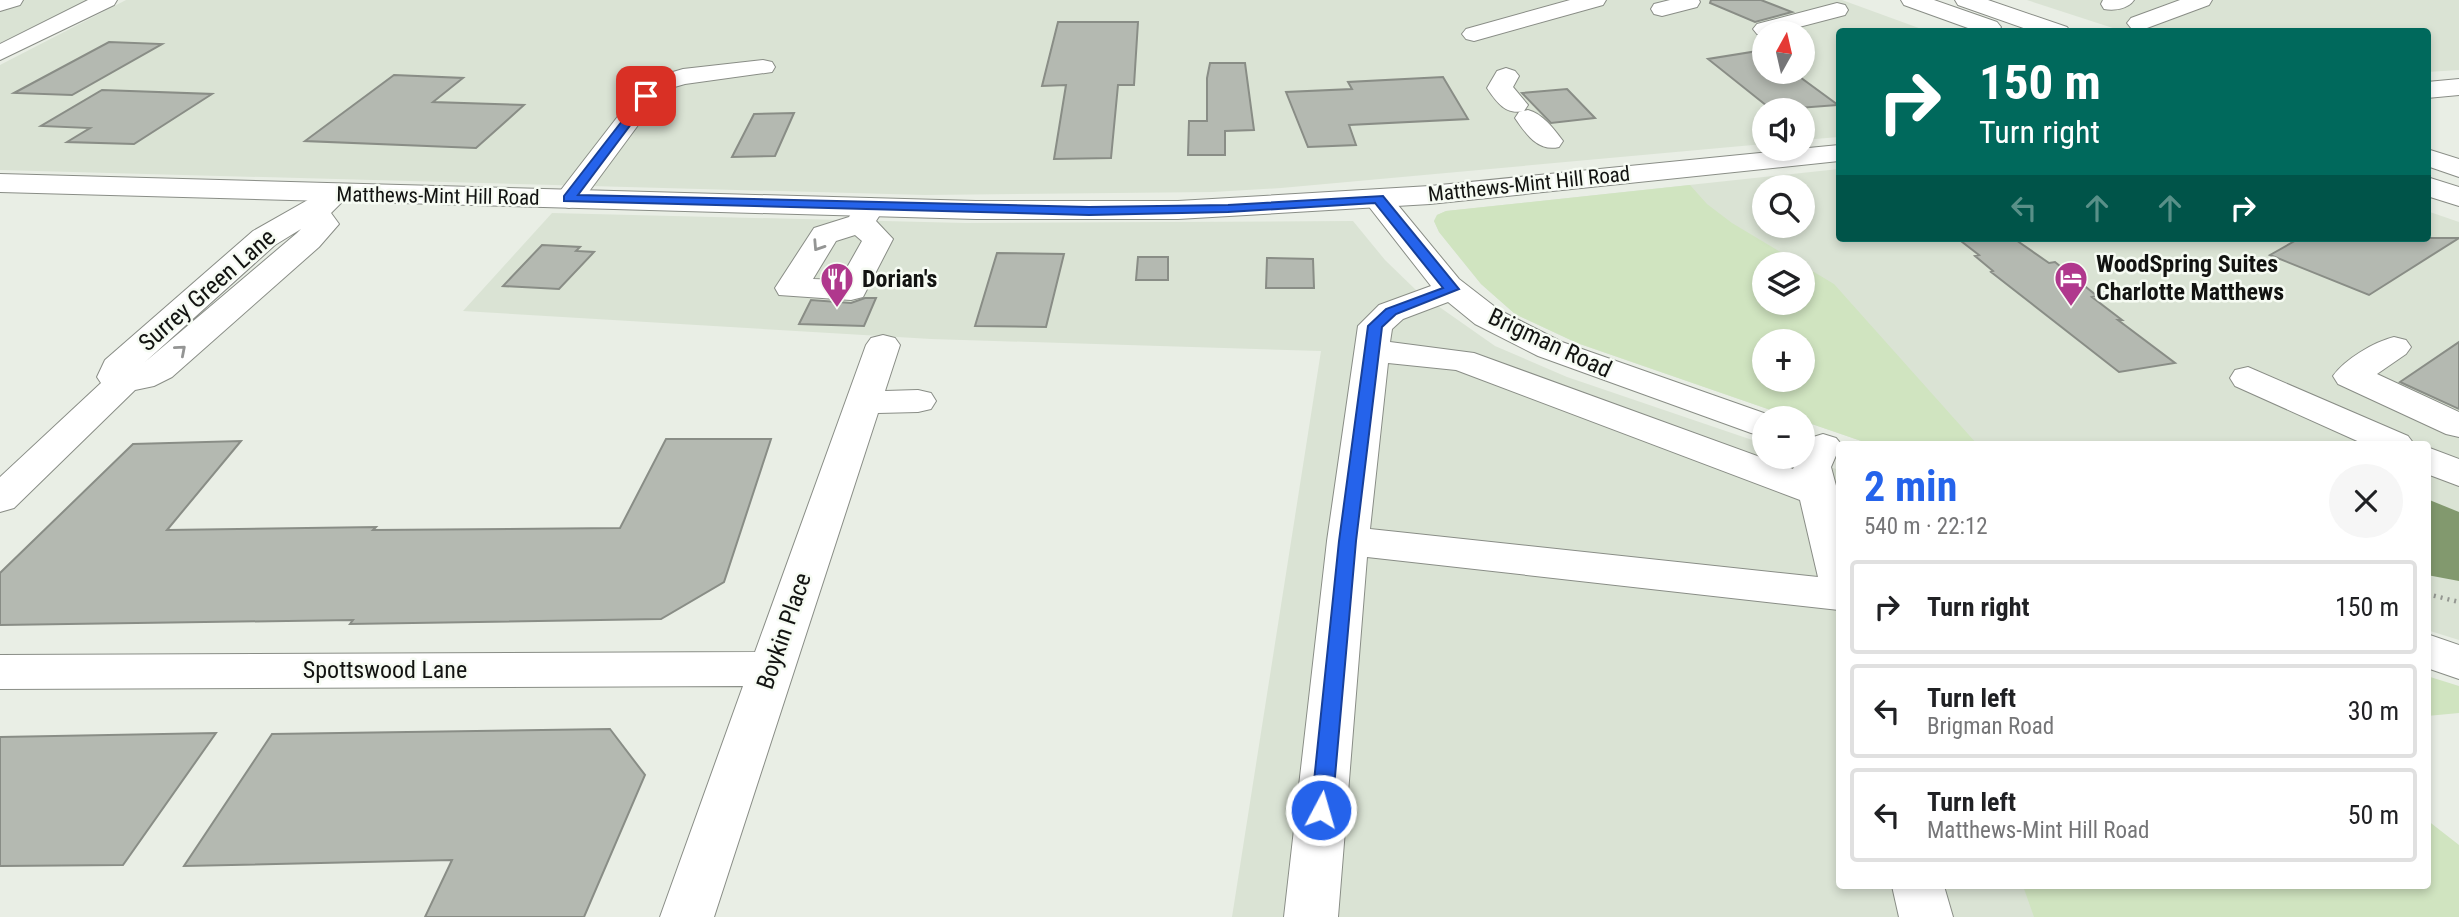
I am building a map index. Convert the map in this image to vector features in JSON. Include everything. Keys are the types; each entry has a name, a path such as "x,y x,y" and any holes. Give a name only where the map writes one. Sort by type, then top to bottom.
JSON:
{"main road":[{"path":"0,4 12,0"},
{"path":"0,53 106,0"},
{"path":"1474,34 1595,0"},
{"path":"1912,0 1990,28"},
{"path":"1966,0 2047,28"},
{"path":"2139,23 2201,0"},
{"path":"1662,9 1689,2"},
{"path":"1795,21 1837,10"},
{"path":"569,199 655,85 683,77 763,67"},
{"path":"1506,76 1500,88 1549,141"},
{"path":"2431,90 2459,87"},
{"name":"Matthews-Mint Hill Road","path":"0,183 327,202 569,199 865,215 1178,210 1378,199 1836,153"},
{"path":"2431,159 2459,168"},
{"path":"2431,187 2459,197"},
{"name":"Brigman Road","path":"1378,199 1452,289 1487,317 1550,349 1752,421"},
{"name":"Surrey Green Lane","path":"0,499 123,382 141,378 159,369 308,240 324,224 327,202"},
{"path":"1311,917 1348,541 1375,326 1391,312 1452,289"},
{"name":"Boykin Place","path":"687,917 883,345"},
{"path":"2394,347 2351,376 2459,426"},
{"path":"1372,351 1462,359 1819,493"},
{"path":"2248,378 2388,441"},
{"path":"863,402 918,401"},
{"path":"1822,445 1812,467 1836,564"},
{"path":"2431,461 2459,474"},
{"path":"1348,541 1836,596"},
{"path":"2431,652 2459,662"},
{"name":"Spottswood Lane","path":"0,672 771,669"},
{"path":"1919,889 1926,917"}],"path":[{"path":"2431,595 2459,602"}],"shaded area":[{"path":"0,0 88,0 0,43"},
{"path":"126,0 1842,0 1919,28 1836,28 1836,137 1815,139 1815,98 1752,98 1752,145 1281,188 1213,192 925,195 0,170 0,65"},
{"path":"2027,0 2459,0 2459,70 2431,72 2431,28 2113,28"},
{"path":"1836,169 1836,242 2431,242 2431,212 2459,222 2459,640 2431,631 2431,441 1861,441 1815,425 1815,406 1759,406 1577,343 1515,314 1481,284 1439,232 1434,221 1437,215 1446,211 1752,178 1752,238 1815,238 1815,175 1783,175"},
{"path":"1690,185 1707,204 1752,235 1752,238 1757,238 1781,252 1752,252 1752,315 1815,315 1815,273 1834,284 1974,441 1861,441 1815,425 1815,406 1759,406 1577,343 1515,314 1481,284 1439,232 1434,221 1437,215 1446,211"},
{"path":"552,213 965,223 1353,221 1385,260 1418,292 1495,346 1567,377 1752,440 1752,469 1815,469 1815,462 1836,469 1836,889 2044,889 2054,917 1232,917 1321,351 931,339 463,311"},
{"path":"2431,501 2459,512 2459,581 2431,576"},
{"path":"2431,677 2459,686 2459,713 2431,716"},
{"path":"2431,823 2459,845 2459,917 2034,917 2024,889 2431,889"}],"building":[{"path":"1711,0 1761,0 1792,12 1753,21 1710,3"},
{"path":"1058,22 1138,22 1134,85 1118,85 1111,158 1054,159 1066,85 1042,86"},
{"path":"109,42 162,44 72,95 14,93"},
{"path":"1752,52 1752,84 1809,84 1836,105 1815,107 1815,98 1757,98 1708,59"},
{"path":"1210,63 1245,63 1254,130 1225,131 1225,155 1188,155 1189,121 1207,121 1207,78"},
{"path":"394,75 463,78 433,102 524,105 476,148 305,141"},
{"path":"1443,77 1468,119 1349,125 1356,145 1308,147 1286,92 1352,89 1348,82"},
{"path":"1567,89 1595,118 1551,123 1522,93"},
{"path":"102,90 212,94 134,144 67,142 90,128 41,126"},
{"path":"794,113 775,156 732,157 754,114"},
{"path":"2431,238 2459,238 2369,295 2270,255 2293,242 2431,242"},
{"name":"WoodSpring Suites Charlotte Matthews","path":"1962,242 2019,242 2049,263 2055,262 2097,296 2092,297 2122,320 2118,320 2175,363 2119,372 1991,272 1993,271 1975,256 1979,255"},
{"path":"542,245 580,247 576,251 594,252 559,289 503,286"},
{"path":"997,253 1064,254 1046,327 975,326"},
{"path":"1138,257 1168,257 1168,280 1136,280"},
{"path":"1267,258 1313,259 1314,288 1266,288"},
{"path":"865,298 876,298 864,326 799,324 811,300 851,303"},
{"path":"2459,342 2459,409 2400,382"},
{"path":"666,439 771,439 724,582 661,619 350,624 353,620 0,625 0,573 133,444 241,441 167,530 620,528"},
{"path":"610,729 645,775 584,917 425,917 452,860 184,866 272,734"},
{"path":"216,733 123,865 0,866 0,737"}],"place":[{"name":"WoodSpring Suites Charlotte Matthews","path":"2071,308"},
{"name":"Dorian's","path":"837,309"}],"route":[{"path":"646,96 569,199 1089,211 1228,209 1378,199 1452,289 1391,312 1375,326 1348,541 1321,810"}]}
